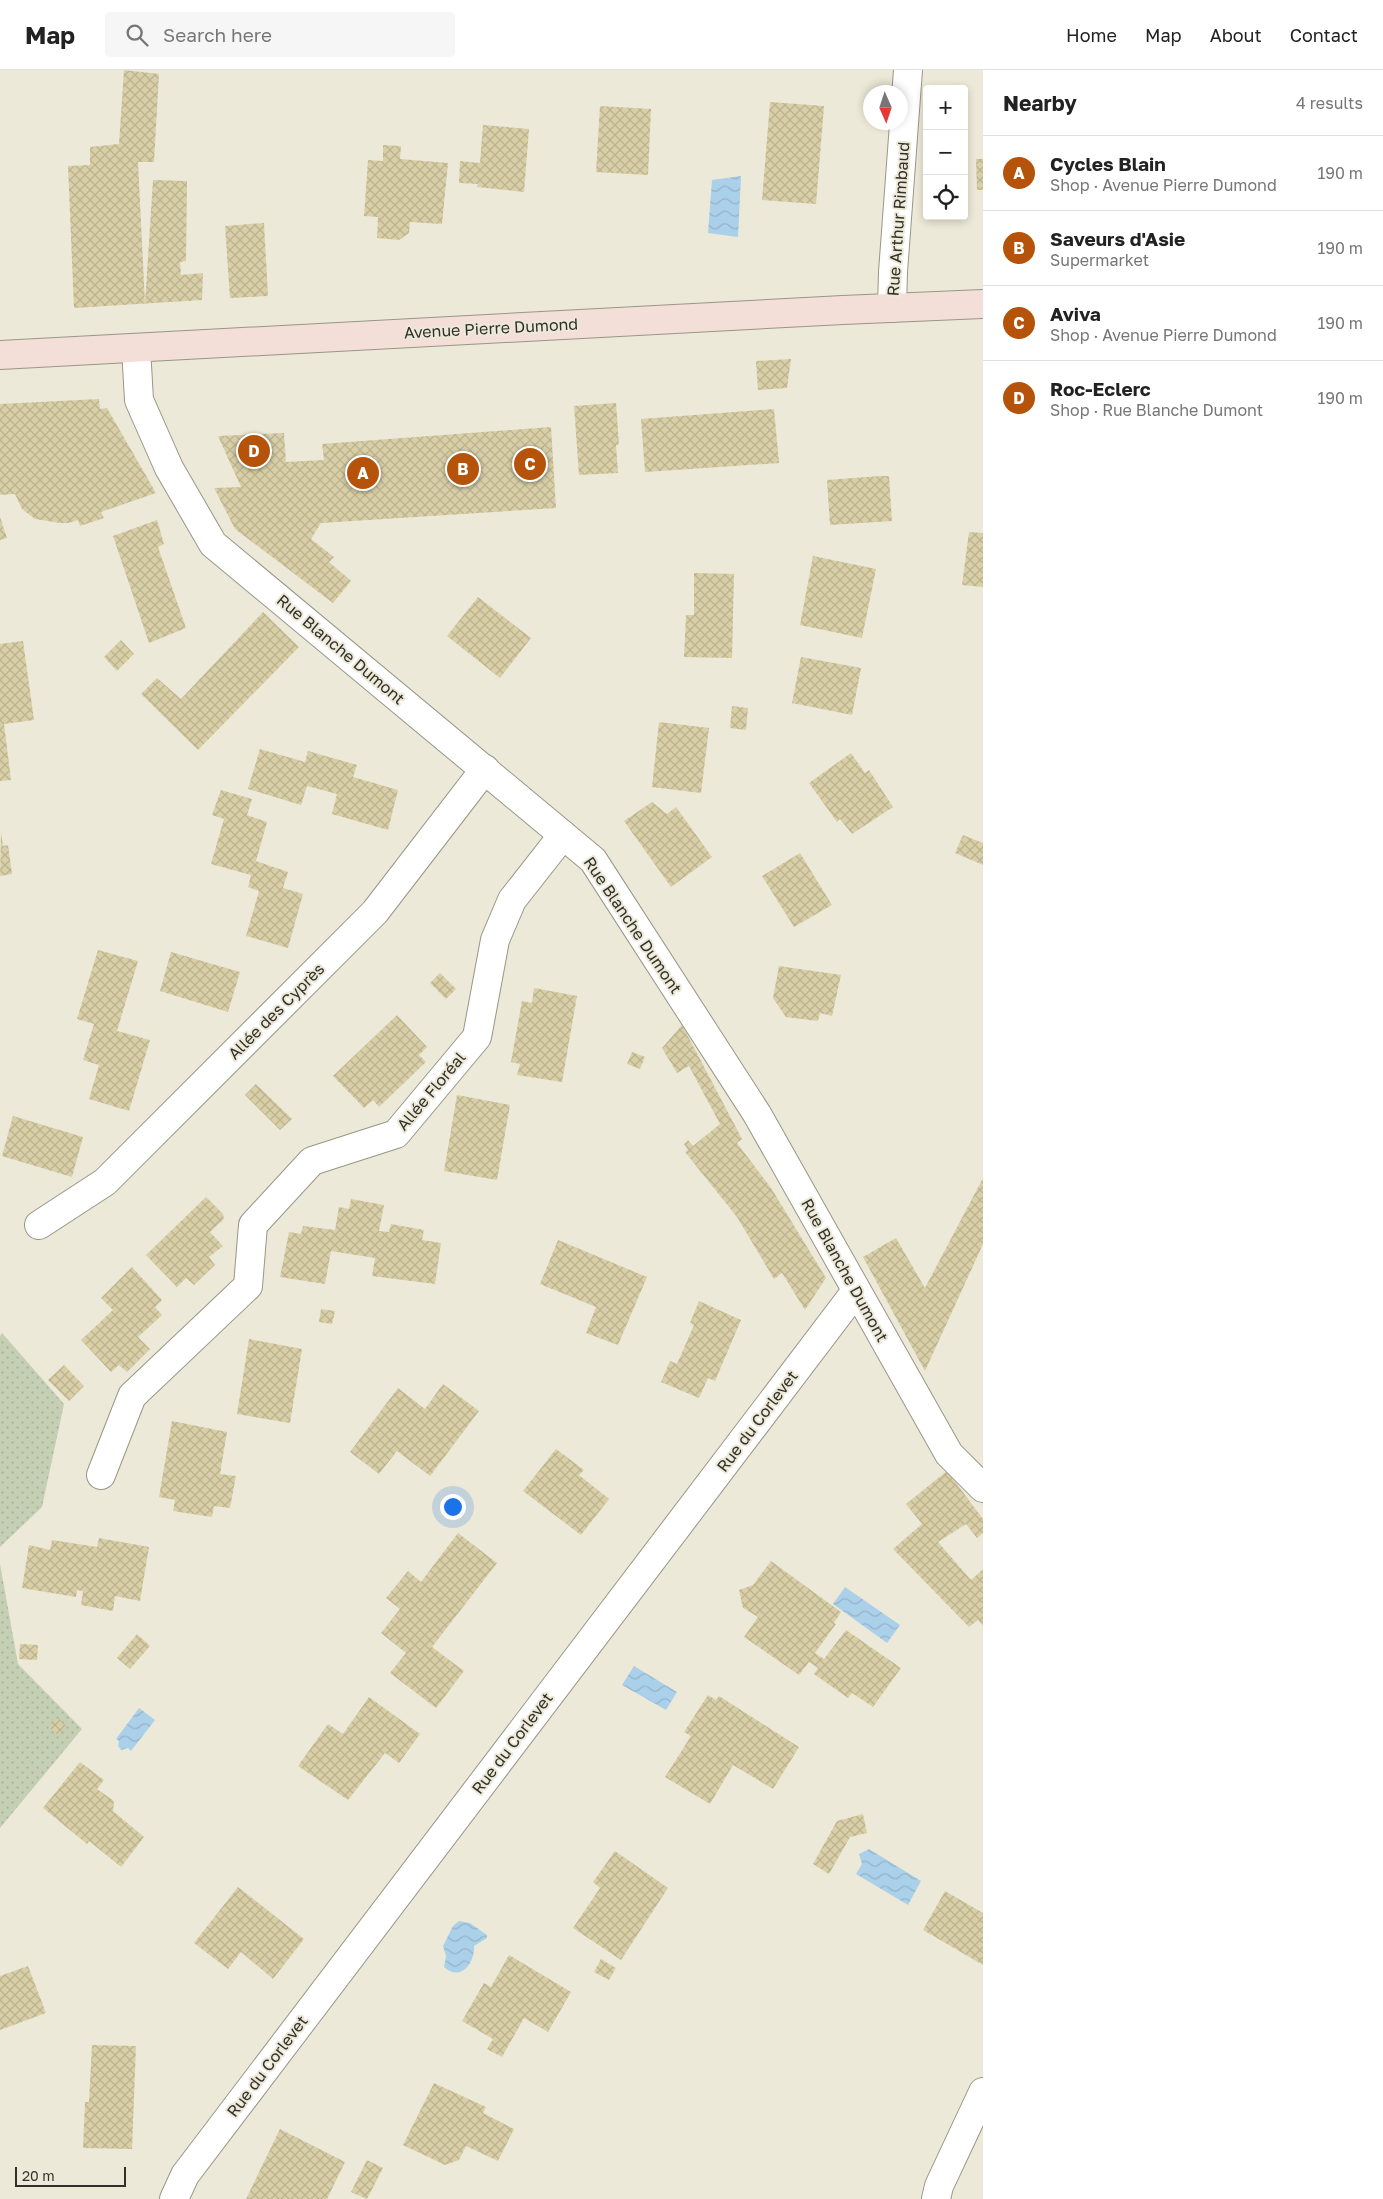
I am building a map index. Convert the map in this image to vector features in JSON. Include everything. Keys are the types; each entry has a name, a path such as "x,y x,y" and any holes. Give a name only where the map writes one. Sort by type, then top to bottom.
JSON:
{"main road":[{"name":"Avenue Pierre Dumond","path":"0,355 983,304"}],"street":[{"name":"Rue Arthur Rimbaud","path":"892,308 892,272 908,70"},
{"name":"Rue Blanche Dumont","path":"136,348 139,400 169,468 213,544 485,768 592,860 752,1106 949,1454 983,1488"},
{"name":"Allée des Cyprès","path":"39,1225 105,1182 375,912 485,768"},
{"name":"Allée Floréal","path":"101,1476 132,1396 248,1286 253,1225 312,1161 396,1134 477,1037 496,940 512,900 563,835"},
{"name":"Rue du Corlevet","path":"174,2199 184,2175 856,1291"},
{"path":"936,2199 939,2186 983,2092"}],"green space":[{"path":"2,1333 64,1404 42,1507 0,1547 0,1336"},
{"path":"0,1564 18,1664 82,1729 0,1828"}],"water":[{"path":"741,176 738,237 708,233 712,180"},
{"path":"845,1587 900,1625 887,1643 833,1604"},
{"path":"634,1666 677,1692 666,1710 622,1685"},
{"path":"139,1708 155,1720 131,1751 128,1748 121,1750 118,1746 119,1741 116,1739"},
{"path":"869,1849 921,1881 908,1905 856,1874 862,1864 859,1854"},
{"path":"459,1921 470,1923 487,1935 487,1938 474,1946 474,1953 469,1965 461,1972 456,1973 444,1967 446,1956 443,1946 453,1926"}],"building":[{"path":"124,70 159,74 154,162 138,162 145,303 153,180 187,181 186,261 180,262 181,275 203,273 202,300 74,308 68,166 90,165 90,147 119,144"},
{"path":"770,102 824,106 816,204 762,200"},
{"path":"600,106 651,109 648,175 596,172"},
{"path":"483,125 529,129 524,192 477,187 478,184 459,183 460,161 480,163"},
{"path":"383,145 401,146 400,159 448,163 442,224 410,222 409,233 399,240 377,238 378,217 364,216 368,160 383,161"},
{"path":"976,159 983,159 983,190 977,190"},
{"path":"264,223 268,296 230,298 225,226"},
{"path":"791,359 787,388 758,390 756,361"},
{"path":"99,399 100,409 107,408 156,493 101,512 104,518 80,526 78,520 60,523 35,519 22,509 15,494 0,495 0,404"},
{"path":"616,403 619,445 616,445 618,473 579,475 574,406"},
{"path":"774,409 779,463 645,472 641,419"},
{"path":"551,427 556,508 321,523 311,539 334,557 329,562 351,581 333,603 235,529 214,488 241,487 218,436 284,433 286,462 324,460 322,444"},
{"path":"889,476 892,521 830,525 827,480"},
{"path":"0,517 7,538 0,540"},
{"path":"157,520 164,544 158,547 186,628 149,643 113,536"},
{"path":"969,532 983,533 983,587 962,585"},
{"path":"813,556 876,569 862,638 800,625"},
{"path":"694,573 734,574 732,658 684,657 686,615 694,615"},
{"path":"478,597 531,638 500,678 447,636"},
{"path":"263,612 299,647 198,750 141,694 157,678 181,699"},
{"path":"121,640 134,654 117,671 104,657"},
{"path":"23,641 34,720 4,724 11,780 0,781 0,644"},
{"path":"801,657 861,668 852,715 792,703"},
{"path":"732,706 748,708 746,730 730,728"},
{"path":"659,722 709,728 701,793 652,787"},
{"path":"260,749 305,762 308,751 357,765 353,777 398,790 388,830 332,814 337,794 307,786 301,805 248,789"},
{"path":"851,753 865,773 869,770 893,807 852,834 840,819 837,822 809,783"},
{"path":"221,790 252,799 247,815 267,822 256,861 288,872 283,888 303,894 288,948 246,936 259,891 248,887 251,875 211,864 224,819 212,815"},
{"path":"652,802 667,814 676,807 712,857 671,887 624,821"},
{"path":"1,832 3,846 8,845 12,874 0,876"},
{"path":"963,835 983,843 983,865 955,853"},
{"path":"800,853 832,905 794,927 762,876"},
{"path":"98,950 138,961 117,1031 150,1040 129,1111 89,1099 99,1065 83,1060 94,1024 77,1019"},
{"path":"171,952 240,972 228,1012 160,991"},
{"path":"779,966 841,975 832,1016 820,1013 818,1021 786,1017 773,998"},
{"path":"440,973 456,989 446,999 430,983"},
{"path":"534,988 577,996 562,1082 517,1075 520,1064 511,1062 522,1001 532,1003"},
{"path":"397,1015 427,1047 419,1055 426,1062 379,1107 373,1100 364,1108 333,1076"},
{"path":"682,1025 742,1139 737,1143 771,1188 826,1278 805,1310 782,1273 774,1279 737,1217 685,1152 688,1150 684,1144 688,1140 693,1146 720,1124 689,1066 677,1073 662,1048"},
{"path":"632,1052 645,1057 640,1069 627,1064"},
{"path":"256,1084 292,1119 280,1130 245,1095"},
{"path":"457,1095 510,1105 497,1180 444,1171"},
{"path":"13,1116 83,1137 72,1177 2,1156"},
{"path":"983,1178 983,1244 925,1371 863,1257 896,1238 925,1288"},
{"path":"206,1197 223,1214 224,1219 210,1232 223,1246 209,1257 215,1265 194,1285 186,1278 177,1287 146,1255"},
{"path":"351,1199 384,1205 379,1231 389,1232 391,1224 424,1230 422,1240 441,1243 435,1284 372,1276 375,1258 331,1251 325,1284 280,1277 289,1232 301,1234 303,1226 335,1230 339,1207 349,1209"},
{"path":"558,1240 647,1277 618,1345 586,1333 596,1307 540,1284"},
{"path":"132,1267 162,1300 155,1307 162,1315 138,1337 150,1349 127,1372 119,1365 111,1372 81,1340 113,1310 101,1298"},
{"path":"699,1301 741,1320 715,1381 708,1378 699,1398 661,1382 670,1361 677,1364 694,1325 690,1323"},
{"path":"321,1309 335,1311 332,1324 319,1322"},
{"path":"249,1339 302,1349 290,1423 237,1414"},
{"path":"64,1365 84,1386 69,1401 48,1380"},
{"path":"443,1384 479,1411 430,1476 397,1451 379,1474 350,1452 398,1388 425,1409"},
{"path":"172,1421 227,1432 220,1474 236,1476 230,1508 214,1506 212,1517 173,1511 175,1500 159,1497"},
{"path":"556,1449 584,1470 579,1475 609,1499 581,1535 523,1491"},
{"path":"947,1471 983,1519 983,1533 977,1538 966,1524 938,1542 971,1580 983,1569 983,1626 978,1620 969,1627 893,1549 922,1524 906,1504"},
{"path":"458,1533 497,1563 432,1647 464,1671 436,1708 390,1673 406,1653 381,1633 400,1609 386,1598 408,1571 421,1582"},
{"path":"99,1538 149,1547 140,1601 115,1596 113,1611 81,1605 83,1591 77,1590 76,1597 22,1588 29,1545 50,1550 52,1540 97,1547"},
{"path":"771,1561 841,1612 834,1623 836,1624 815,1653 824,1659 846,1630 901,1668 873,1707 852,1693 848,1698 814,1674 818,1668 809,1662 799,1675 744,1637 758,1617 743,1608 739,1590 753,1585"},
{"path":"137,1634 150,1646 130,1669 117,1658"},
{"path":"20,1644 38,1645 37,1660 19,1659"},
{"path":"708,1695 716,1700 719,1696 799,1747 773,1789 733,1765 710,1804 665,1777 691,1736 684,1732"},
{"path":"369,1697 420,1734 399,1763 385,1753 348,1800 298,1766 328,1724 343,1734"},
{"path":"58,1718 66,1726 58,1735 49,1727"},
{"path":"80,1762 104,1780 97,1789 114,1801 113,1811 144,1837 121,1867 89,1841 87,1844 43,1808"},
{"path":"863,1814 867,1833 850,1837 829,1874 813,1864 837,1821"},
{"path":"615,1851 668,1888 621,1960 573,1928 600,1888 593,1882"},
{"path":"238,1887 304,1939 273,1979 241,1952 228,1969 194,1943"},
{"path":"945,1891 983,1913 983,1965 923,1930"},
{"path":"509,1955 571,1992 548,2032 524,2018 502,2057 487,2049 493,2039 462,2021 484,1983 491,1987"},
{"path":"601,1959 616,1968 609,1980 594,1972"},
{"path":"28,1966 46,2013 0,2030 0,1976"},
{"path":"92,2045 136,2046 132,2149 83,2148 85,2102 89,2102"},
{"path":"434,2083 486,2107 483,2113 514,2129 498,2161 466,2146 459,2160 445,2165 403,2145"},
{"path":"280,2129 345,2162 327,2199 246,2199"},
{"path":"367,2160 383,2168 367,2199 351,2192"}],"place":[{"name":"Roc-Eclerc","path":"254,451"},
{"name":"Aviva","path":"530,464"},
{"name":"Saveurs d'Asie","path":"463,469"},
{"name":"Cycles Blain","path":"363,473"}]}
